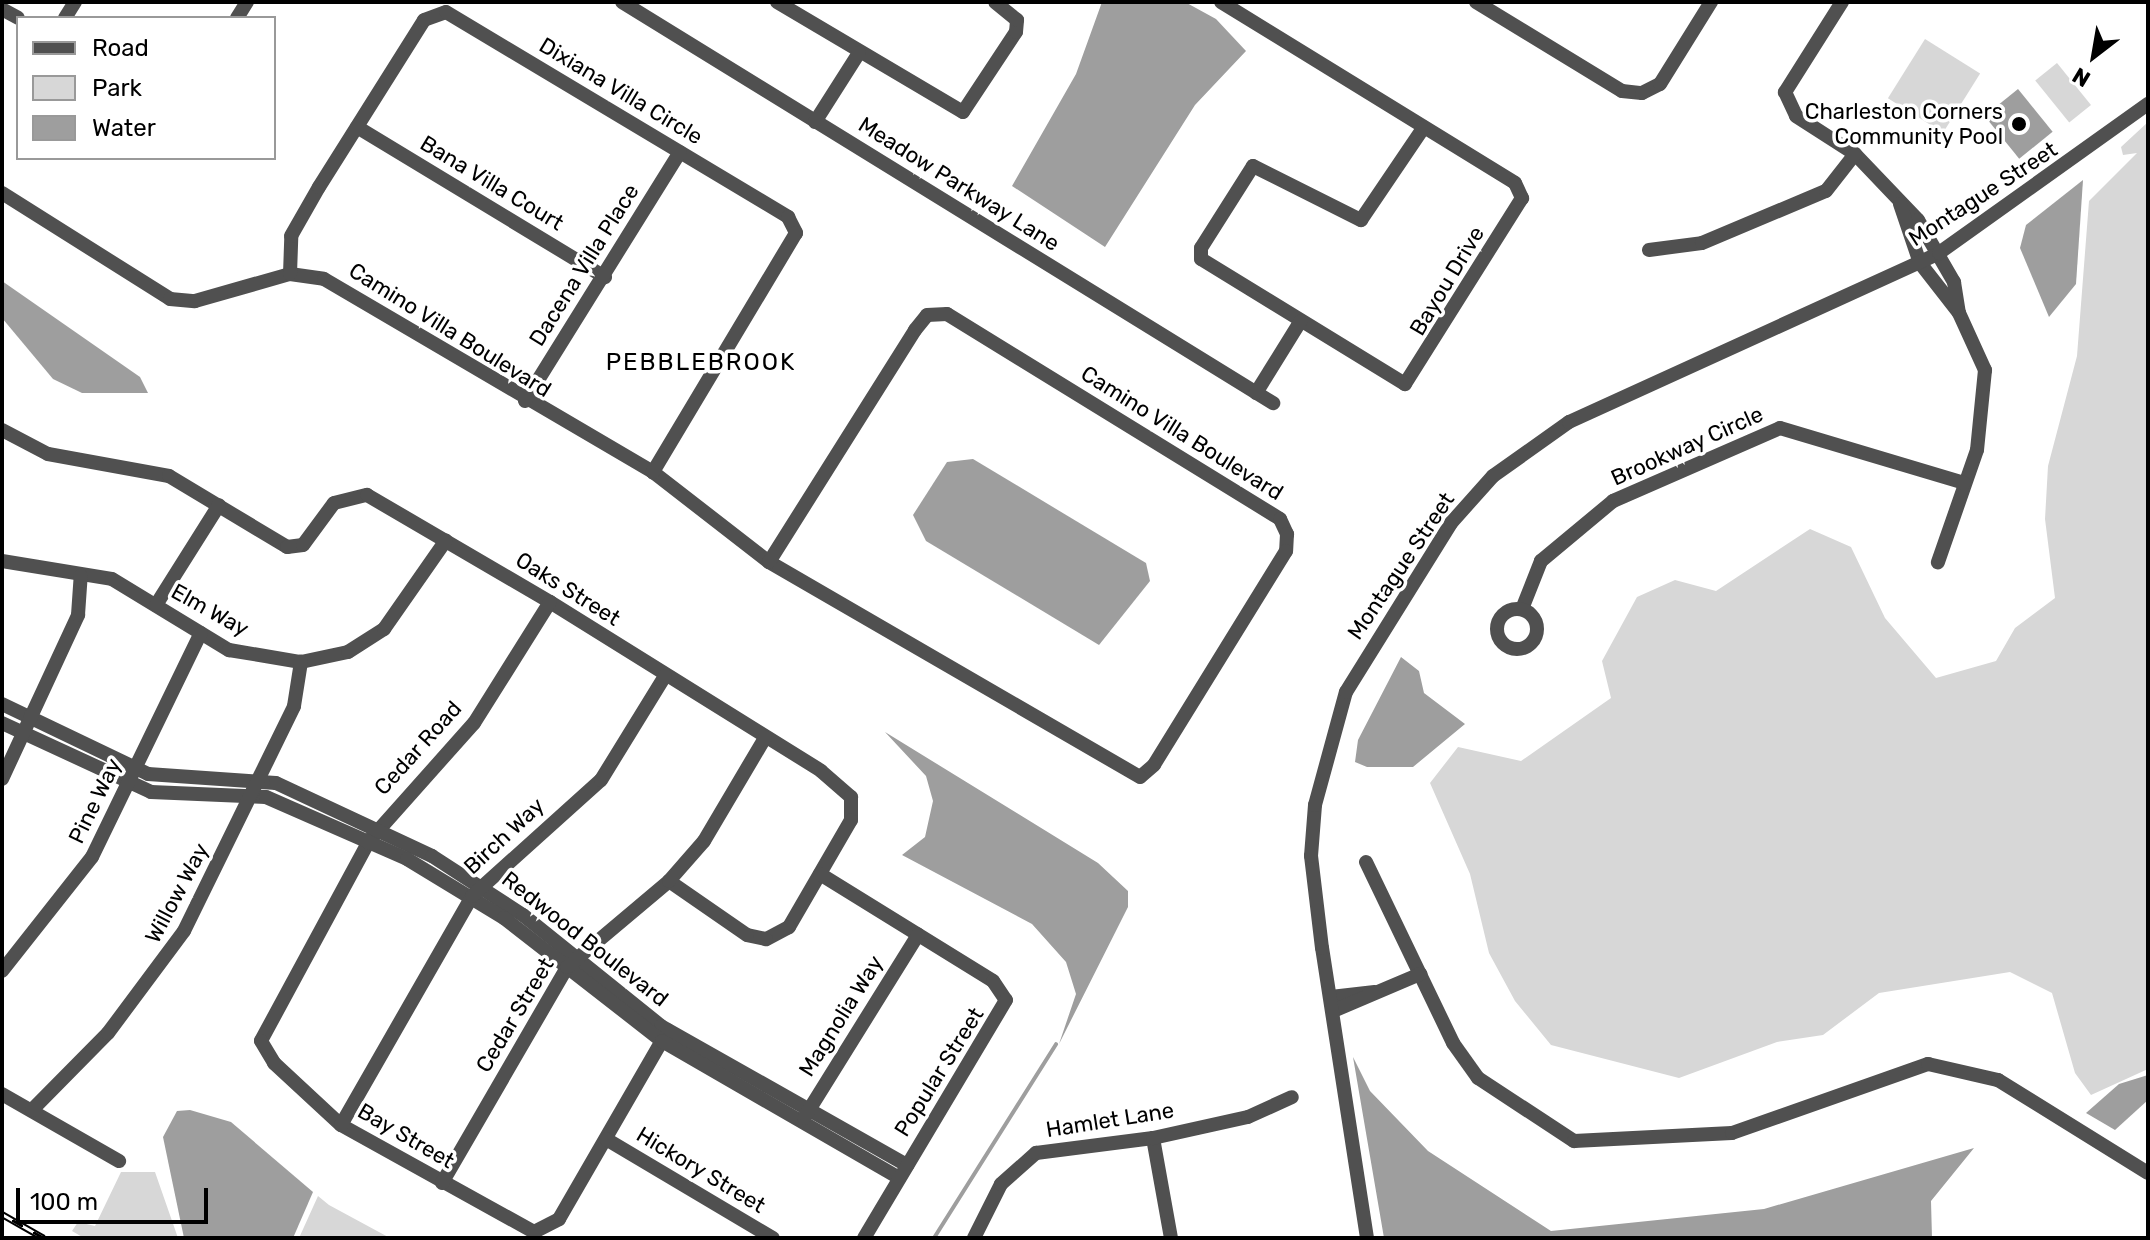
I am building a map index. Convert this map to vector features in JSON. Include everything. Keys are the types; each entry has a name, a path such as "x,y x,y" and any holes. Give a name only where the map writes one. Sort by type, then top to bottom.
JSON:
{"street":[{"name":"Meadow Parkway Lane","path":"622,2 1273,403"},
{"path":"777,2 963,112 1016,32 1017,20 995,2"},
{"name":"Bayou Drive","path":"1221,2 1515,183 1522,198 1414,377 1396,383 1201,259 1245,173 1264,167 1361,220 1424,127"},
{"path":"1476,2 1622,91 1642,93 1660,84 1706,4"},
{"path":"1842,2 1785,92 1796,116 1855,154 1900,203 1939,253 1959,313 1985,370 1977,450 1938,562"},
{"name":"Dixiana Villa Circle","path":"290,274 291,236 424,20 446,12 788,217 796,233 653,472"},
{"path":"815,122 859,53"},
{"name":"Montague Street","path":"1367,1238 1311,856 1321,763 1346,692 1451,523 1493,476 1569,422 1939,253 2148,104"},
{"name":"Bana Villa Court","path":"357,127 605,277"},
{"name":"Dacena Villa Place","path":"525,401 680,152"},
{"path":"1649,250 1702,243 1826,191 1855,154"},
{"name":"Camino Villa Boulevard","path":"2,193 170,299 195,301 290,274 339,286 525,401 653,472 769,562 1140,777 1286,551 1287,534 1280,519 947,314 927,315 769,562"},
{"path":"1900,203 1920,263 1959,313"},
{"path":"1256,393 1300,322"},
{"name":"Brookway Circle","path":"1522,609 1541,561 1613,501 1780,428 1964,483"},
{"name":"Oaks Street","path":"2,430 61,458 153,470 292,548 303,545 334,503 367,495 550,602 765,738 851,797 851,820 789,927 766,939 747,935 669,881"},
{"path":"156,605 219,505"},
{"name":"Elm Way","path":"2,561 112,579 229,650 301,662 348,652 384,629 446,540"},
{"path":"2,779 78,615 81,576"},
{"name":"Cedar Road","path":"373,836 474,723 550,602"},
{"name":"Pine Way","path":"2,971 92,857 201,633"},
{"name":"Willow Way","path":"32,1110 165,961 294,706 301,662"},
{"name":"Birch Way","path":"341,1125 476,891 601,780 665,676"},
{"name":"Redwood Boulevard","path":"2,704 135,768 175,779 259,778 373,836 476,891 665,1036 903,1172"},
{"name":"Redwood Boulevard","path":"2,723 128,782 183,797 251,794 373,836"},
{"name":"Cedar Street","path":"442,1183 571,962 669,881 704,841 765,738"},
{"name":"Bay Street","path":"373,836 261,1034 274,1063 341,1125 518,1229 541,1230 559,1219 665,1036"},
{"path":"1366,862 1420,974 1478,1078 1574,1141 1732,1133 1848,1096 1904,1067 1953,1065 1998,1080 2148,1173"},
{"name":"Popular Street","path":"820,874 993,981 1006,1000 864,1238"},
{"name":"Magnolia Way","path":"806,1116 918,935"},
{"path":"1332,1004 1375,992 1420,974"},
{"path":"2,1094 119,1161"},
{"name":"Hamlet Lane","path":"974,1238 1001,1184 1036,1153 1153,1138 1248,1117 1292,1097"},
{"path":"1153,1138 1171,1238"},
{"name":"Hickory Street","path":"606,1139 773,1238"}],"green space":[{"path":"1925,39 1980,73 1943,133 1888,98"},
{"path":"2057,63 2091,105 2069,123 2035,81"},
{"path":"2148,122 2148,1069 2091,1095 2075,1073 2052,993 2010,972 1879,993 1823,1035 1777,1042 1679,1078 1551,1045 1515,1001 1489,953 1470,874 1430,783 1458,747 1521,761 1611,698 1602,661 1637,597 1675,580 1716,591 1810,529 1851,547 1885,618 1936,678 1996,661 2015,628 2055,598 2045,519 2048,466 2077,356 2089,201 2137,153 2123,155 2121,147"},
{"path":"121,1172 155,1172 178,1238 84,1238 72,1231 78,1222 95,1226"},
{"path":"318,1196 329,1205 390,1238 299,1238"}],"water":[{"path":"1102,2 1185,2 1216,19 1246,51 1195,105 1105,247 1012,186 1076,74"},
{"name":"Charleston Corners Community Pool","path":"2018,89 2053,132 2019,159 1985,116"},
{"path":"2083,180 2076,284 2049,317 2020,248 2026,225"},
{"path":"2,281 140,377 148,393 82,393 53,379 2,318"},
{"path":"973,459 1146,563 1150,581 1099,645 926,541 913,515 947,462"},
{"path":"1401,657 1419,671 1424,693 1465,724 1413,767 1367,767 1355,762 1358,740"},
{"path":"885,732 1098,863 1128,891 1128,907 1059,1044 1076,994 1066,962 1032,924 902,855 925,837 933,801 926,776"},
{"path":"1353,1057 1370,1091 1428,1151 1551,1231 1764,1209 1974,1148 1931,1201 1932,1238 1384,1238"},
{"path":"2148,1075 2148,1100 2115,1130 2086,1113 2119,1084"},
{"path":"190,1110 231,1122 313,1192 293,1238 184,1238 163,1137 177,1111"}],"waterway":[{"path":"934,1238 1056,1044"}],"railway":[{"path":"2,1214 44,1238"}],"place":[{"name":"Charleston Corners Community Pool","path":"2019,124"}],"district":[{"name":"PEBBLEBROOK","path":"701,363"}]}
